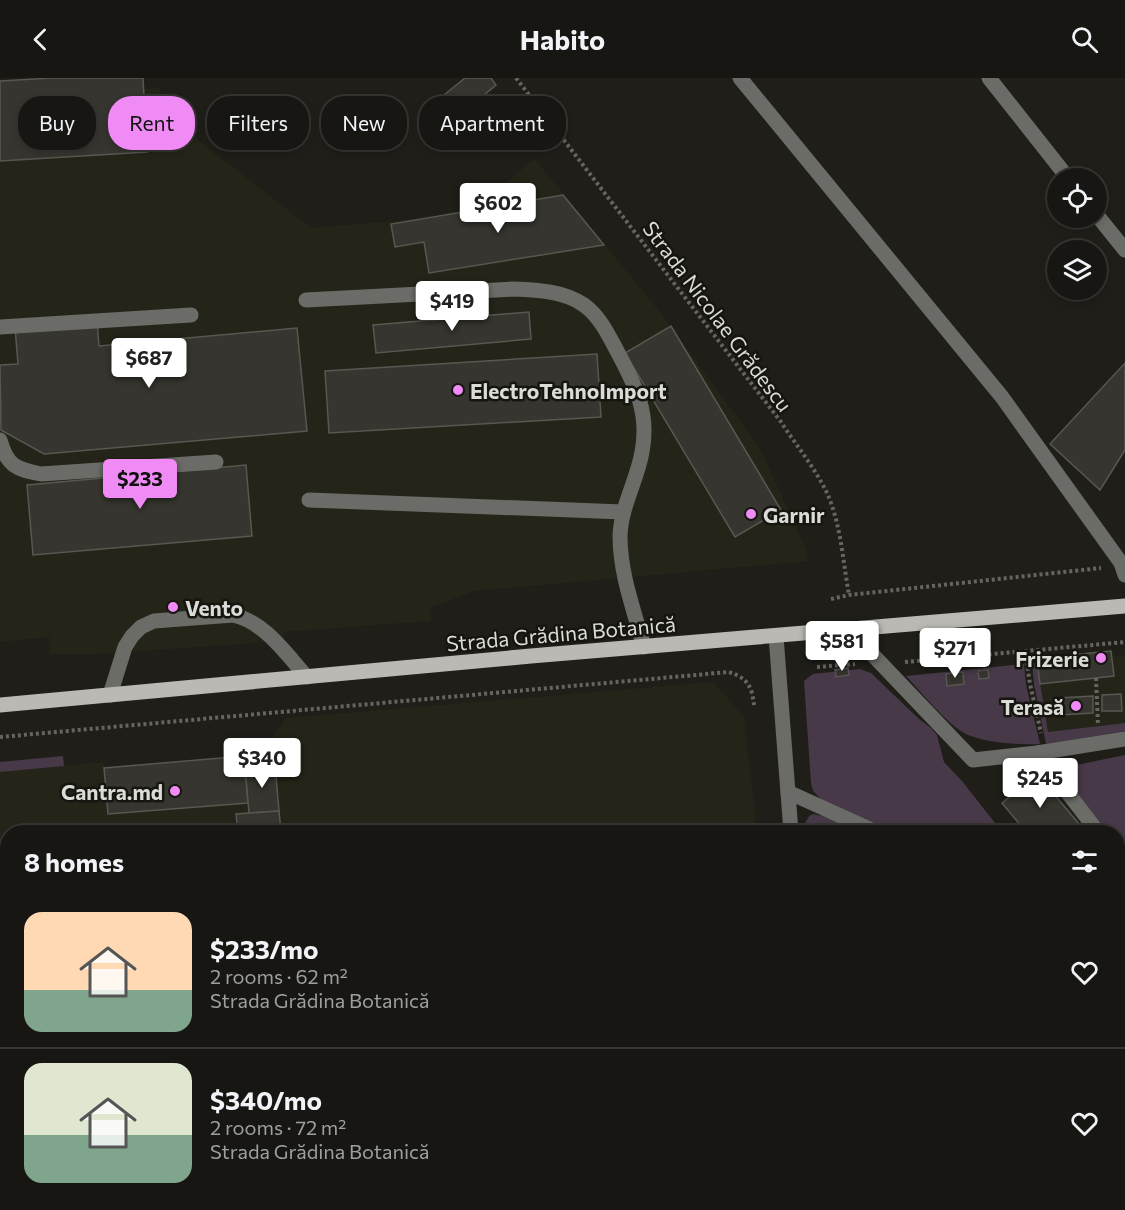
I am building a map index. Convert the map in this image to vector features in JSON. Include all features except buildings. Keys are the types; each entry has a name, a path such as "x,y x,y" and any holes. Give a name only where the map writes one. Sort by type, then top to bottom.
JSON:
{"main road":[{"name":"Strada Grădina Botanică","path":"0,705 1125,606"}],"street":[{"path":"740,78 1002,398 1123,569"},
{"path":"989,78 1060,168"},
{"path":"1107,228 1125,250"},
{"path":"306,300 513,289 562,295 583,304 599,319 637,387 642,408 645,430 642,453 623,512 620,534 623,574 644,647"},
{"path":"0,327 190,315"},
{"path":"0,440 3,453 11,464 21,470 41,474 216,462"},
{"path":"309,500 623,512"},
{"path":"110,695 125,648 132,636 141,627 154,621 233,615 243,617 264,630 307,677"},
{"path":"850,631 973,760 1125,740"},
{"path":"776,636 790,825"},
{"path":"1041,752 1093,825"},
{"path":"788,792 861,825"}],"path":[{"name":"Strada Nicolae Grădescu","path":"516,78 781,422 818,477 828,495 837,525 849,595"},
{"path":"831,599 849,595 1123,569"},
{"path":"817,667 1125,642"},
{"path":"1025,650 1041,752"},
{"path":"0,737 729,672 747,681 752,688 754,705"},
{"path":"1096,678 1099,744"}],"shaded area":[{"path":"158,88 164,96 108,96 108,150 195,150 195,136 207,147 207,150 211,150 311,228 471,215 534,158 660,312 760,448 806,549 808,561 474,591 430,608 431,621 284,632 284,641 99,654 50,654 49,637 0,642 0,98 18,97 18,150 96,150 96,96 32,96"},
{"path":"1111,651 1112,656 1125,655 1125,723 1048,732 1038,668 1060,665 1060,656"},
{"path":"1032,663 1037,663 1048,732 1125,723 1125,731 1046,744"},
{"path":"1024,664 1026,685 1040,744 1002,743 966,734 943,716 906,676"},
{"path":"860,669 871,673 937,735 944,762 997,825 874,825 824,802 813,791 811,783 804,681 813,674"},
{"path":"713,682 744,716 756,825 0,825 0,772 103,762 105,768 244,756 254,751 264,750 286,718"},
{"path":"1125,755 1125,825 1102,825 1057,769"},
{"path":"63,756 64,766 0,772 0,762"},
{"path":"813,814 827,817 844,825 805,825"}],"place":[{"name":"ElectroTehnoImport","path":"458,390"},
{"name":"Garnir","path":"751,514"},
{"name":"Vento","path":"173,607"},
{"name":"Frizerie","path":"1101,658"},
{"name":"Terasă","path":"1076,706"},
{"name":"Cantra.md","path":"175,791"}]}
